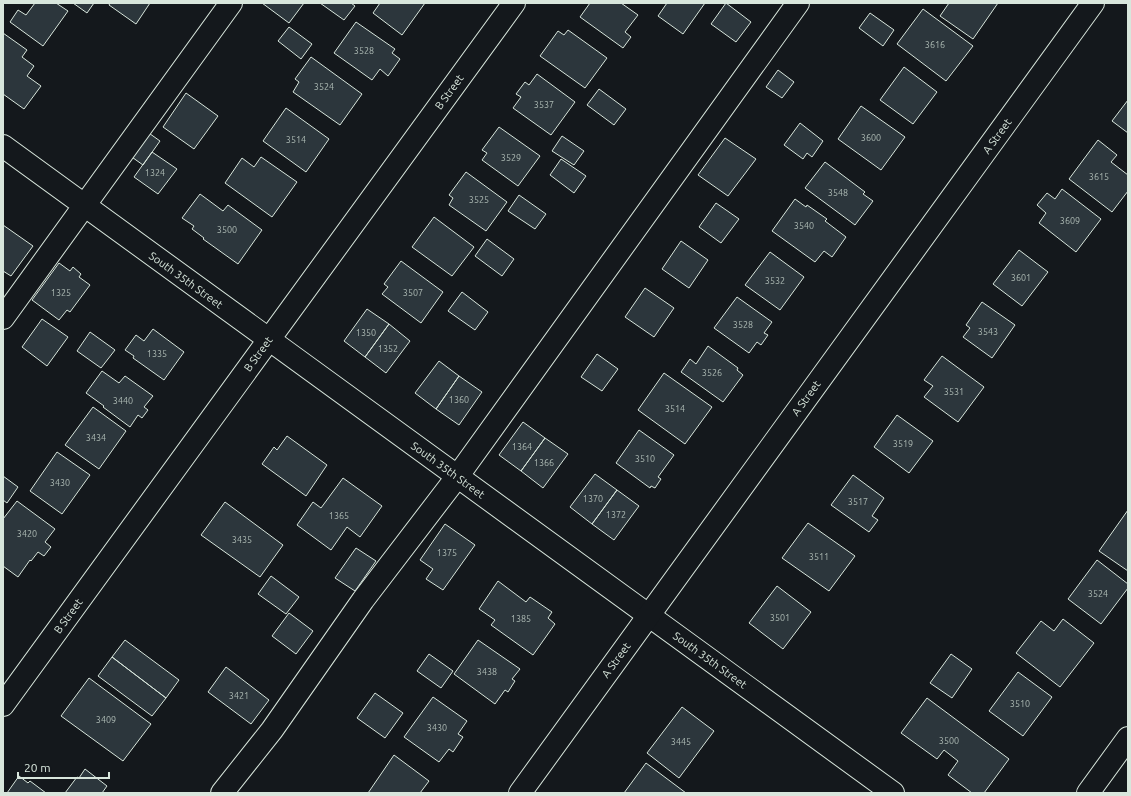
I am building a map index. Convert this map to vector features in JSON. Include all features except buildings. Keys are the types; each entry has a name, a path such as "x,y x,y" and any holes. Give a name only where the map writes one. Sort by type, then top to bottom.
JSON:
{"street":[{"path":"3,318 231,3"},
{"name":"B Street","path":"3,705 514,3"},
{"path":"222,793 272,730 363,600 457,476 798,3"},
{"name":"A Street","path":"520,793 1093,3"},
{"name":"South 35th Street","path":"3,146 893,793"},
{"path":"1088,793 1128,738"}]}
